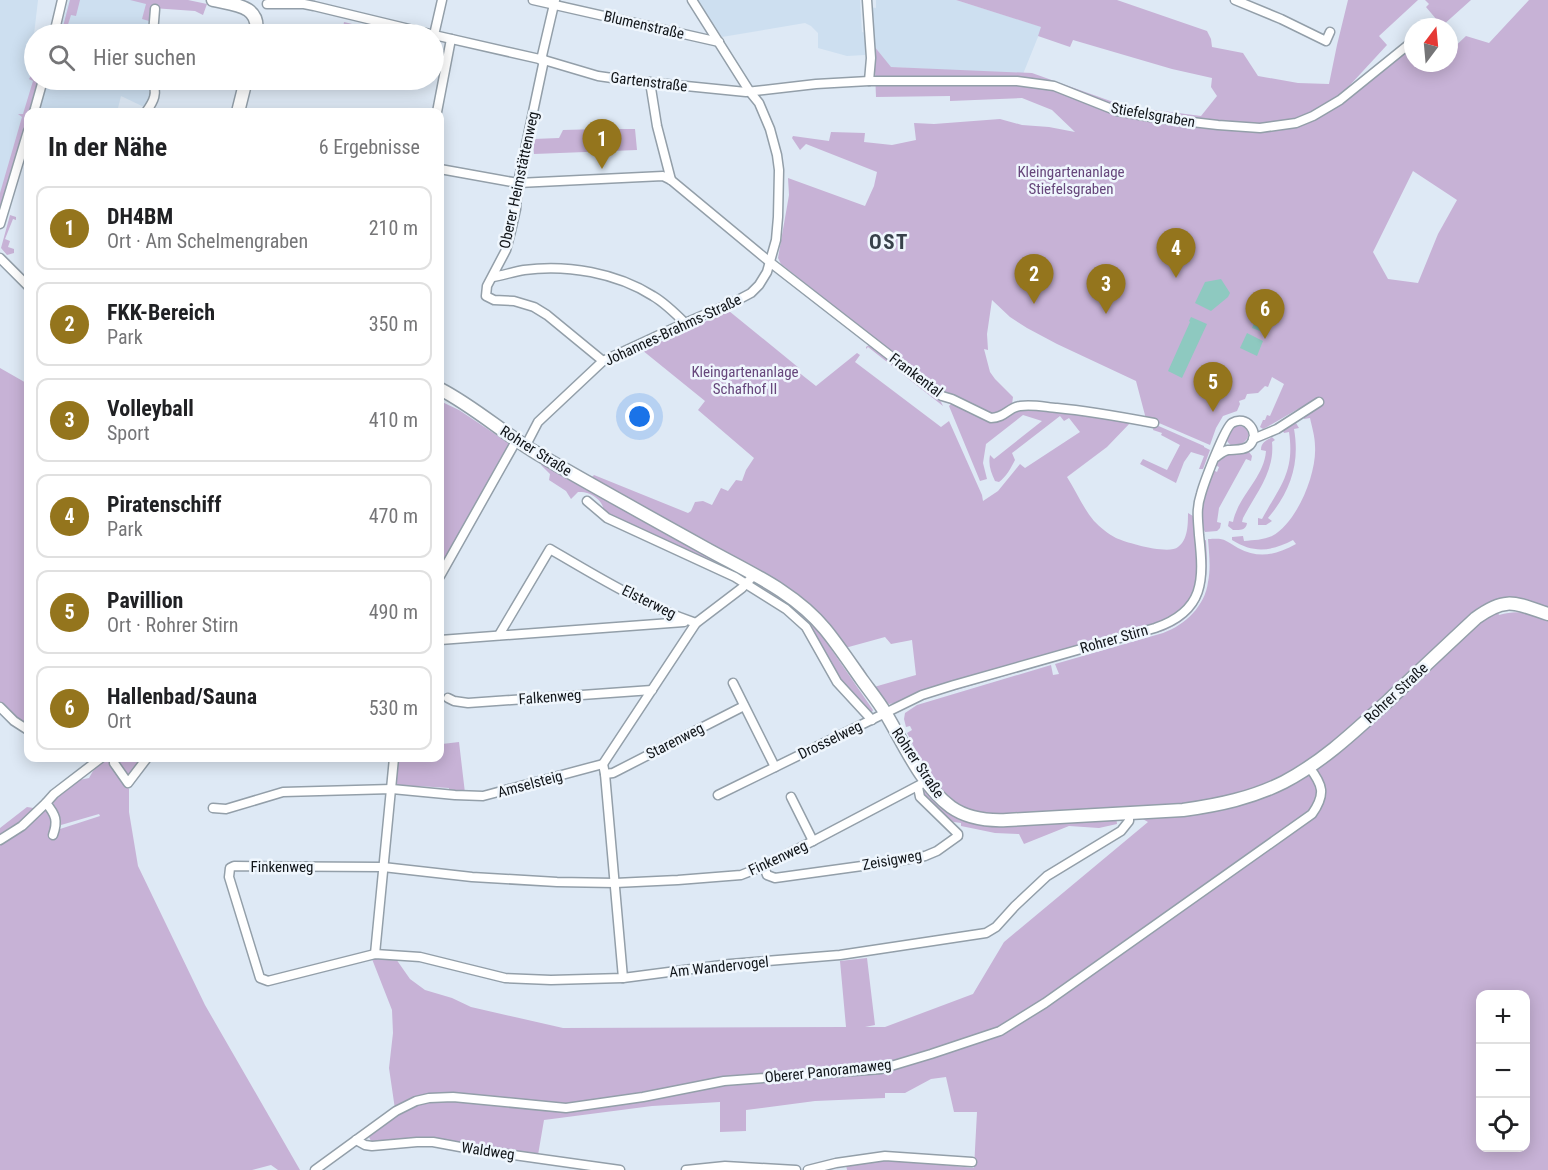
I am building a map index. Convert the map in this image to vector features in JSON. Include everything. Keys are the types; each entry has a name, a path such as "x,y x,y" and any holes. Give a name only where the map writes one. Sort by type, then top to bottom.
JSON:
{"main road":[{"path":"213,0 245,8 254,15 257,24"},
{"path":"239,108 244,90"},
{"name":"Rohrer Straße","path":"444,391 520,444 751,579 792,598 816,619 830,636 885,713 922,784 952,808 989,821 1183,810 1243,799 1285,782 1337,747 1476,618 1489,609 1503,603 1517,604 1548,614"}],"street":[{"path":"56,24 62,0"},
{"path":"435,24 442,0"},
{"name":"Blumenstraße","path":"533,0 555,3 719,42"},
{"name":"Johannes-Brahms-Straße","path":"444,569 520,444 538,422 603,361 750,293 759,285 771,263 778,217 779,170 774,142 759,103 692,0"},
{"path":"867,0 871,58 869,81"},
{"path":"1235,0 1326,41 1330,32"},
{"path":"254,15 268,2"},
{"name":"Gartenstraße","path":"268,2 304,4 387,24"},
{"name":"Oberer Heimstättenweg","path":"555,3 518,183 511,231 506,250 487,286 486,296 494,300 514,301 534,307 603,361"},
{"path":"154,24 155,9"},
{"name":"Gartenstraße","path":"444,38 598,75 650,82 750,92 816,84 869,81"},
{"path":"444,76 451,39"},
{"name":"Stiefelsgraben","path":"869,81 1017,81 1054,86 1117,111 1156,118 1260,128 1296,123 1313,116 1340,100 1404,47"},
{"path":"650,82 657,126 671,180"},
{"path":"35,108 40,90"},
{"path":"148,108 155,96 155,90"},
{"path":"438,108 441,90"},
{"path":"0,224 24,144"},
{"path":"444,170 518,183 663,176 671,180"},
{"name":"Frankental","path":"671,180 771,263 942,396 991,418 1004,416 1017,406 1031,406 1092,412 1154,423"},
{"path":"0,258 24,281"},
{"path":"493,277 526,270 552,268 599,274 624,281 646,292 663,303 685,323"},
{"path":"1216,457 1225,450 1249,446 1253,439 1277,429 1319,402"},
{"name":"Rohrer Stirn","path":"885,713 922,695 1155,628 1180,616 1194,600 1201,584 1202,567 1196,511 1203,486 1227,429 1233,422 1249,424 1254,431 1253,439"},
{"path":"587,501 607,518 718,569 751,579"},
{"name":"Elsterweg","path":"498,635 550,549 602,579 696,623"},
{"path":"623,978 603,764 696,623 751,579"},
{"name":"Rohrer Straße","path":"751,579 806,627 837,682 872,720"},
{"name":"Elsterweg","path":"444,640 682,622 696,623"},
{"path":"733,684 775,767"},
{"name":"Falkenweg","path":"448,698 468,703 652,690"},
{"name":"Starenweg","path":"605,774 613,773 744,706"},
{"path":"0,707 14,722 24,728"},
{"name":"Drosselweg","path":"718,795 885,713"},
{"path":"0,840 22,826 59,789 96,762"},
{"path":"114,762 128,783 144,762"},
{"path":"375,954 394,762"},
{"name":"Amselsteig","path":"213,808 226,808 283,792 392,789 483,796 603,764"},
{"name":"Oberer Panoramaweg","path":"315,1170 396,1111 416,1101 429,1098 453,1097 566,1108 643,1097 724,1081 881,1068 1000,1031 1045,1003 1312,814 1320,800 1321,791 1320,783 1309,767"},
{"name":"Finkenweg","path":"264,980 260,978 229,877 230,868 234,866 383,867 519,881 615,883 741,875 764,866 922,784"},
{"name":"Zeisigweg","path":"764,866 766,875 775,878 898,861 937,851 958,837 958,834 920,797 922,784"},
{"path":"791,797 813,841"},
{"path":"46,803 57,821 53,835"},
{"name":"Am Wandervogel","path":"264,980 375,954 420,957 505,978 551,980 623,978 730,964 840,955 986,933 996,927 1047,876 1121,831 1129,821 1129,813"},
{"name":"Waldweg","path":"356,1140 372,1146 433,1142 620,1170"},
{"path":"808,1170 836,1163 885,1156 972,1162"},
{"path":"686,1170 725,1166 796,1170"}],"shaded area":[{"path":"0,0 38,0 35,24 24,24 24,90 31,90 26,108 24,108 24,117 0,205"},
{"path":"69,0 136,0 154,5 152,24 62,24"},
{"path":"698,0 860,0 862,32 866,33 865,55 847,56 818,48 818,33 805,23 722,37"},
{"path":"876,0 956,0 1042,27 1023,74 890,67 874,46 870,7 876,8"},
{"path":"43,90 151,90 152,95 144,107 121,96 118,108 38,108"},
{"path":"1221,279 1230,293 1228,297 1211,311 1195,303 1205,282"},
{"path":"1264,302 1276,308 1265,333 1252,328"},
{"path":"1191,317 1207,324 1182,378 1168,371"},
{"path":"1247,333 1263,341 1257,356 1240,348"}],"green space":[{"path":"70,0 80,0 76,16 71,15 68,24 64,24"},
{"path":"130,0 188,0 207,4 203,15 195,11 152,8 149,21 142,19 146,4"},
{"name":"Kleingartenanlage Stiefelsgraben","path":"956,0 1117,0 1207,31 1212,47 1243,53 1258,76 1298,83 1329,84 1348,0 1418,0 1379,36 1387,45 1339,97 1404,52 1404,72 1458,72 1458,44 1466,36 1489,43 1529,0 1548,0 1548,608 1507,598 1493,601 1499,615 1519,612 1548,621 1548,1170 847,1170 846,1165 876,1160 974,1168 977,1112 954,1112 946,1077 931,1079 905,1093 885,1093 885,1098 815,1101 746,1110 746,1131 720,1132 720,1102 652,1106 544,1120 538,1155 481,1147 372,1143 369,1137 396,1116 389,1068 393,1033 392,1010 372,959 396,959 410,979 425,990 452,998 471,1007 563,1028 846,1027 840,961 867,958 875,1025 865,1027 885,1027 973,994 1004,942 1148,822 1123,808 997,815 961,806 943,794 928,776 907,733 912,730 910,726 906,727 905,713 917,705 1051,665 1053,675 1059,674 1055,664 1163,633 1179,625 1193,614 1206,591 1210,560 1208,539 1224,540 1253,554 1274,553 1296,544 1293,540 1270,549 1255,549 1232,540 1232,537 1243,536 1244,541 1262,539 1281,530 1290,520 1304,496 1313,470 1314,439 1310,418 1304,419 1303,408 1263,429 1260,427 1267,415 1270,416 1284,384 1272,377 1268,387 1265,386 1258,393 1247,394 1245,399 1239,401 1237,411 1223,416 1210,445 1159,423 1158,420 1146,419 1136,381 1027,328 1010,317 992,300 987,334 988,350 984,349 990,372 1013,397 1012,404 1005,412 991,415 943,393 781,264 778,258 789,195 788,178 865,206 874,186 877,172 806,144 800,150 793,136 829,141 831,132 865,133 864,142 892,145 916,140 914,123 934,124 1000,119 1022,125 1075,132 1052,110 1022,98 950,101 950,96 876,97 874,46 891,67 1032,73 1116,103 1140,108 1201,116 1217,96 1211,87 1212,78 1172,69 1073,40 1070,47 1038,36 1041,27","holes":["1413,171 1457,200 1438,234 1418,283 1388,279 1373,252"]},
{"path":"1425,0 1471,0 1451,18 1435,18 1426,7 1429,4"},
{"path":"30,90 36,90 31,108 25,108"},
{"path":"24,111 24,130 0,210 0,193 22,117 18,114 23,114"},
{"path":"635,129 637,150 534,154 533,139 559,138 563,130"},
{"path":"10,215 16,217 16,220 13,219 5,239 10,241 8,247 14,249 14,253 7,255 1,248"},
{"name":"Kleingartenanlage Schafhof II","path":"729,311 799,368 797,371 816,386 857,353 860,355 855,362 941,427 949,421 983,501 998,491 1020,464 1025,468 1080,432 1069,418 1064,421 1060,416 1012,453 1015,460 1010,469 999,482 995,481 991,471 990,455 994,459 1042,421 1023,415 986,444 983,463 987,479 980,481 949,406 953,402 996,421 1010,416 1020,408 1028,408 1132,421 1107,447 1067,477 1094,521 1113,536 1129,543 1166,550 1178,547 1186,536 1188,513 1193,516 1198,569 1193,594 1176,614 1154,624 932,687 896,703 889,704 884,701 861,671 863,668 874,687 916,675 912,640 891,644 885,637 845,648 810,605 793,592 590,479 594,475 688,513 695,502 703,501 712,505 721,488 728,491 736,480 742,481 754,458 698,410 705,401 642,350"},
{"path":"869,345 872,345 939,398 943,406 868,347 866,349"},
{"path":"0,368 24,382 24,724 11,716 0,702"},
{"path":"444,403 459,410 510,444 444,561"},
{"path":"1296,423 1299,428 1294,429 1296,453 1288,487 1268,518 1272,521 1266,525 1258,525 1258,518 1262,519 1280,488 1288,468 1289,432 1284,433 1283,431"},
{"path":"1154,424 1210,450 1203,469 1199,469 1204,456 1191,452 1184,462 1176,483 1140,464 1143,459 1167,470 1180,445 1153,430"},
{"path":"1238,425 1246,428 1249,435 1239,446 1232,446 1227,441 1228,434"},
{"path":"1272,437 1275,440 1272,442 1271,463 1264,482 1243,518 1242,522 1247,523 1246,526 1242,530 1233,530 1228,526 1229,521 1233,522 1240,504 1261,470 1266,451 1261,450 1262,445"},
{"path":"1249,452 1252,456 1251,461 1246,459 1219,508 1217,522 1221,523 1220,528 1217,531 1205,532 1201,509 1213,470 1217,472 1219,467 1215,465 1225,455"},
{"path":"543,463 745,576 742,578 604,514 600,501 592,495 578,492 571,499 566,491 549,480 550,474 541,465"},
{"path":"1206,540 1207,569 1202,594 1197,606 1178,624 1163,631 952,691 952,688 1166,628 1203,585 1205,571 1203,541"},
{"path":"757,582 799,609 818,630 873,710 871,714 845,688 818,643 757,587"},
{"path":"459,742 465,793 449,792 449,788 417,786 414,788 395,784 396,762 444,762 444,744"},
{"path":"103,762 111,762 129,789 129,812 138,866 205,1005 300,1170 278,1170 271,1165 252,1170 0,1170 0,828 27,807 46,810 60,829 100,816 99,814 61,825 52,800 74,781 89,778"},
{"path":"118,762 141,762 127,778"},
{"path":"925,788 958,817 1116,816 1117,824 1099,828 1069,826 1024,844 1019,834 995,833 947,821 926,801 922,792"}],"place":[{"name":"DH4BM","path":"602,169"},
{"name":"Piratenschiff","path":"1176,278"},
{"name":"FKK-Bereich","path":"1034,304"},
{"name":"Volleyball","path":"1106,314"},
{"name":"Hallenbad/Sauna","path":"1265,339"},
{"name":"Pavillion","path":"1213,412"}],"district":[{"name":"OST","path":"889,242"}]}
